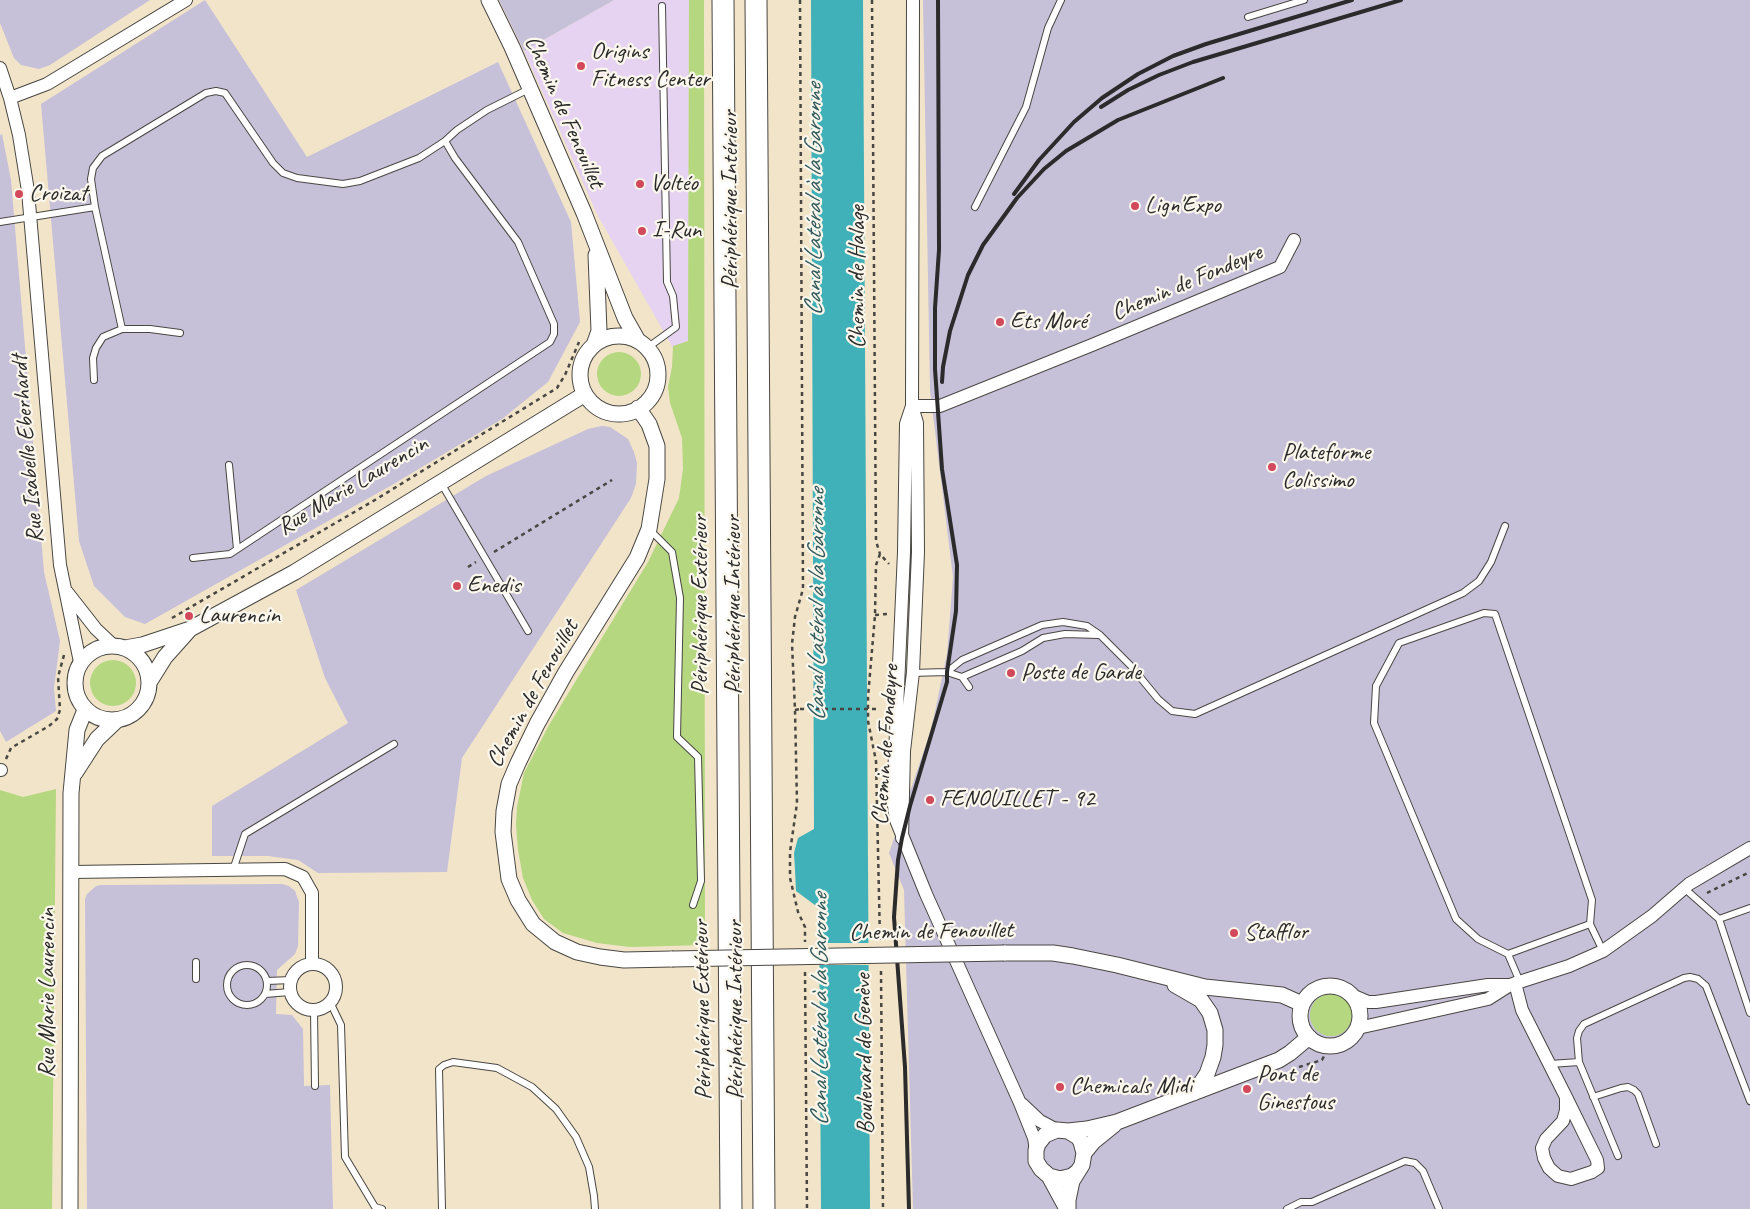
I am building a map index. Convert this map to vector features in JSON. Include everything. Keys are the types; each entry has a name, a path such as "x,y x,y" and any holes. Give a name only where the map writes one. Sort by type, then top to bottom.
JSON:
{"highway":[{"name":"Périphérique Extérieur","path":"723,0 731,1209"},
{"name":"Périphérique Intérieur","path":"756,0 764,1209"}],"street":[{"path":"10,98 47,84 186,0"},
{"name":"Chemin de Fenouillet","path":"488,0 530,88 596,243 625,318 642,344"},
{"name":"Chemin de Fondeyre","path":"913,0 912,406 906,424 904,552 906,673 893,799 896,820 902,838 1020,1103 1034,1138 1036,1150"},
{"name":"Rue Isabelle Eberhardt","path":"0,68 10,98 22,150 30,217 60,565 80,662"},
{"name":"Chemin de Fondeyre","path":"912,406 940,406 1280,267 1294,240"},
{"name":"Chemin de Fenouillet","path":"587,342 599,332 596,243"},
{"path":"620,336 642,344 655,360 658,373 656,387 649,399 638,408 624,413 608,412 595,405 585,394 581,384 581,368 587,342 620,336"},
{"name":"Rue Marie Laurencin","path":"119,646 142,645 190,629 295,572 585,394"},
{"name":"Chemin de Fenouillet","path":"638,408 649,424 657,446 657,479 649,529 637,558 566,672 537,724 509,784 504,811 503,832 509,879 518,900 533,924 555,942 577,952 600,958 624,960 1004,953 1059,954 1091,959 1205,987 1282,995 1302,1004"},
{"name":"Rue Isabelle Eberhardt","path":"65,590 96,629 119,646"},
{"name":"Rue Marie Laurencin","path":"150,681 165,657 190,629"},
{"path":"119,646 135,653 143,661 148,670 150,681 148,695 141,707 130,716 117,720 106,720 85,710 78,699 74,687 75,674 80,662 89,653 100,647 119,646"},
{"name":"Rue Marie Laurencin","path":"70,1209 71,793 78,730 85,710"},
{"name":"Rue Marie Laurencin","path":"73,777 98,739 117,720"},
{"path":"1354,996 1361,1015 1358,1028 1350,1039 1342,1044 1333,1046 1320,1044 1308,1037 1300,1022 1302,1004 1312,991 1323,986 1340,987 1368,1002 1376,1002 1515,983 1569,966 1603,951 1652,916 1686,886 1750,848"},
{"path":"71,872 285,869 303,877 312,893 312,964"},
{"path":"312,964 326,968 333,976 336,985 335,994 330,1002 323,1008 314,1010 297,1005 291,997 291,986 297,970 312,964"},
{"name":"Chemin de Fenouillet","path":"1151,973 1186,990 1201,1000 1210,1013 1215,1030 1213,1057 1207,1074 1193,1093"},
{"path":"1358,1028 1488,999 1515,983"},
{"path":"1515,983 1522,1010 1550,1064 1597,1160 1598,1168 1571,1179 1558,1176 1549,1168 1542,1148 1546,1140 1563,1121 1566,1110 1566,1097"},
{"path":"1068,1209 1049,1176 1038,1165 1036,1150 1045,1135 1062,1131 1087,1130 1117,1122 1279,1060 1308,1037"},
{"path":"1020,1103 1040,1121 1078,1137 1081,1142 1084,1153 1082,1165 1070,1190 1068,1209"},
{"path":"1084,1153 1093,1142 1117,1122"},
{"path":"1049,1176 1060,1178 1072,1176 1077,1172"}],"lane":[{"path":"975,207 1026,107 1048,28 1061,0"},
{"path":"1248,17 1304,0"},
{"path":"642,344 676,327 673,296 667,282 662,6"},
{"path":"122,329 95,207 91,179 94,168 102,156 206,93 216,91 225,93 273,163 283,173 297,178 344,184 360,181 412,160 445,141 457,130 487,110 530,88"},
{"path":"193,558 230,554 550,342 554,334 554,324 518,242 455,158 445,141"},
{"path":"0,222 95,207"},
{"path":"94,380 96,348 103,336 122,329 150,329 180,333"},
{"path":"229,465 237,548"},
{"path":"440,482 528,630"},
{"path":"947,672 962,660 1042,625 1063,622 1087,626 1100,635 1131,666 1158,700 1172,711 1195,714 1463,593 1479,581 1491,562 1505,526"},
{"path":"649,529 672,552 680,598 677,737 698,757 701,881 693,905"},
{"path":"1590,924 1508,954 1478,939 1456,919 1374,723 1376,686 1399,643 1484,613 1495,614 1592,900 1590,924 1603,951"},
{"path":"962,677 1022,651 1043,638 1065,634 1100,635"},
{"path":"906,673 947,672 962,677 969,687"},
{"path":"233,870 245,834 394,744"},
{"path":"1686,886 1719,919 1750,1013"},
{"path":"1719,919 1750,908"},
{"path":"1508,954 1515,983"},
{"path":"196,962 196,978"},
{"path":"265,994 267,981 260,970 251,966 241,966 232,971 227,984 230,996 238,1004 249,1006 258,1002 265,994 291,986"},
{"path":"1618,1156 1579,1062 1578,1030 1584,1024 1684,978 1698,979 1706,986 1750,1101"},
{"path":"267,981 291,986"},
{"path":"330,1002 341,1025 346,1157 375,1207 382,1209"},
{"path":"314,1010 315,1086"},
{"path":"442,1209 439,1070 444,1065 453,1062 497,1068 532,1088 556,1109 576,1137 589,1167 595,1209"},
{"path":"1550,1064 1579,1062"},
{"path":"1594,1097 1621,1088 1628,1087 1634,1090 1638,1094 1656,1144"},
{"path":"1287,1209 1301,1202 1312,1202 1405,1162 1415,1163 1423,1171 1439,1209"}],"path":[{"path":"800,0 803,589 795,617 792,644 795,710 879,709 884,706"},
{"name":"Chemin de Halage","path":"872,0 876,541 880,554"},
{"name":"Rue Marie Laurencin","path":"171,619 375,500 557,388 587,342"},
{"path":"468,567 612,480"},
{"path":"880,554 890,565"},
{"name":"Boulevard de Genève","path":"880,554 876,565 868,697 868,720 876,760 880,948"},
{"path":"874,615 891,614"},
{"path":"1,770 11,748 49,726 57,719 60,710 58,677 64,654"},
{"path":"1686,886 1706,894 1750,872"},
{"name":"Boulevard de Genève","path":"881,967 883,1209"}],"shaded area":[{"path":"0,0 150,0 50,65 39,69 21,65 14,58 0,23"},
{"path":"205,0 307,157 498,62 571,222 580,322 548,382 502,419 392,485 145,624 125,617 94,586 79,541 41,104"},
{"path":"499,0 614,0 524,51"},
{"path":"614,0 689,0 688,341 673,348 598,216 524,51"},
{"path":"923,0 1750,0 1750,1209 913,1209 904,890 889,853 931,730 947,654 953,577 930,391"},
{"path":"2,134 11,180 44,572 60,641 54,688 56,711 6,742 0,731 0,135"},
{"path":"602,426 610,427 628,439 637,463 636,484 631,498 462,758 447,872 318,873 298,860 268,856 212,856 212,806 348,723 325,678 296,590 486,476 588,429"},
{"path":"282,884 289,886 295,891 299,902 298,946 295,954 277,970 276,1014 292,1015 303,1029 304,1086 330,1085 333,1209 87,1209 85,899 87,894 96,886 101,885"}],"green space":[{"path":"689,0 704,0 705,945 630,947 597,943 563,933 544,919 532,900 523,878 518,850 517,807 524,773 549,725 648,562 679,498 683,469 682,438 670,403 668,387 672,367 673,346 688,341"},
{"path":"623,352 635,358 640,365 640,383 635,390 628,395 615,396 607,393 600,386 597,370 600,362 607,355"},
{"path":"113,660 126,664 132,670 136,683 132,696 126,702 113,706 100,702 94,696 90,683 94,670 100,664"},
{"path":"56,789 52,1209 0,1209 0,790 23,797"},
{"path":"1331,994 1346,1000 1352,1015 1346,1030 1331,1036 1316,1030 1310,1015 1316,1000"}],"water":[{"name":"Canal Latéral à la Garonne","path":"811,0 863,0 870,1209 821,1209 819,908 796,891 794,853 798,838 814,829"}],"pier":[{"path":"816,943 871,943 871,965 816,965"}],"railway":[{"path":"909,1209 905,1067 894,917 898,860 910,806 947,682 956,611 957,565 942,469 935,369 935,308 939,250 938,0"},
{"path":"1014,194 1039,160 1074,122 1102,98 1138,74 1173,56 1206,44 1352,0"},
{"path":"1101,107 1128,90 1159,75 1193,62 1401,0"},
{"path":"942,382 950,331 968,275 983,245 1017,198 1044,169 1066,151 1118,120 1223,78"}],"place":[{"name":"Origins Fitness Center","path":"581,66"},
{"name":"Voltéo","path":"640,184"},
{"name":"Croizat","path":"19,194"},
{"name":"Lign'Expo","path":"1135,206"},
{"name":"I-Run","path":"642,231"},
{"name":"Ets Moré","path":"1000,322"},
{"name":"Plateforme Colissimo","path":"1272,467"},
{"name":"Enedis","path":"457,586"},
{"name":"Laurencin","path":"189,616"},
{"name":"Poste de Garde","path":"1011,673"},
{"name":"FENOUILLET - 92","path":"930,800"},
{"name":"Stafflor","path":"1234,933"},
{"name":"Chemicals Midi","path":"1060,1087"},
{"name":"Pont de Ginestous","path":"1247,1089"}]}
